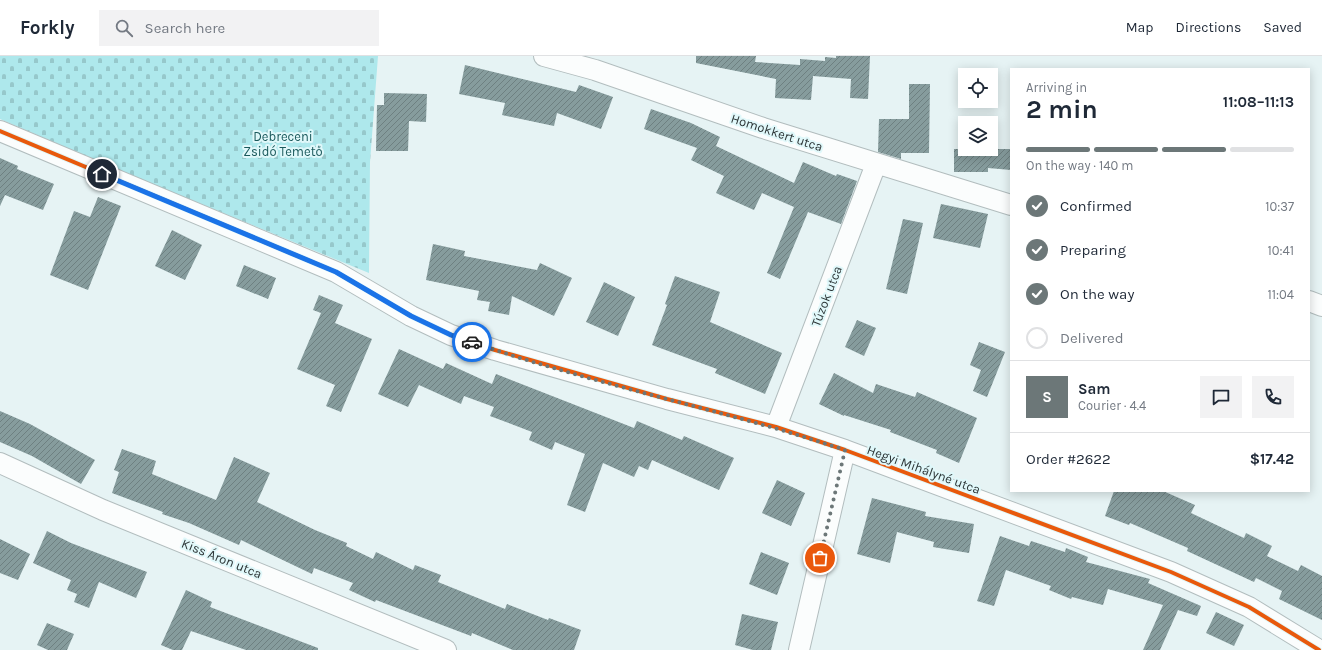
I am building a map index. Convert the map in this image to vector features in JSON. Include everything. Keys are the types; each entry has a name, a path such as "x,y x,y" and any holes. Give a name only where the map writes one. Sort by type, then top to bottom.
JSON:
{"street":[{"name":"Homokkert utca","path":"544,56 595,70 763,128 1010,205"},
{"name":"Hegyi Mihályné utca","path":"0,131 336,272 411,316 451,335 495,350 652,395 776,427 845,450 1171,572 1249,608 1319,650"},
{"name":"Túzok utca","path":"776,427 876,164"},
{"path":"1310,301 1322,306"},
{"path":"799,650 845,450"},
{"name":"Kiss Áron utca","path":"0,463 103,510 446,650"}],"green space":[{"name":"Debreceni Zsidó Temető","path":"0,56 378,56 370,162 369,273 128,174 0,119"}],"building":[{"path":"696,56 756,56 755,62 800,65 800,59 825,61 825,57 836,58 836,56 870,56 868,99 850,98 851,79 813,76 811,100 775,98 776,79 696,63"},
{"path":"465,65 576,92 579,85 613,97 601,129 557,113 554,126 502,115 505,103 459,94"},
{"path":"909,84 930,84 929,153 901,153 901,159 878,152 879,119 909,119"},
{"path":"384,93 427,94 426,122 409,121 408,151 376,151 377,105 384,105"},
{"path":"651,109 691,123 720,137 716,146 794,183 803,162 836,176 837,174 857,181 841,224 808,212 780,279 767,273 794,207 762,193 754,210 716,193 724,176 691,160 697,148 644,129"},
{"path":"954,149 958,149 958,156 998,156 998,149 1010,149 1010,170 988,168 988,172 954,172"},
{"path":"0,158 18,166 17,169 54,184 43,210 5,195 0,206"},
{"path":"98,197 121,206 88,290 50,275 74,211 90,217"},
{"path":"941,204 988,214 980,248 933,238"},
{"path":"903,219 923,223 907,294 886,289"},
{"path":"172,230 202,245 185,280 155,266"},
{"path":"433,244 465,251 464,256 537,270 540,263 572,278 554,316 512,296 509,315 488,311 490,302 477,300 479,291 426,280"},
{"path":"244,265 276,278 268,299 236,286"},
{"path":"675,276 720,292 710,322 782,353 765,394 715,373 717,369 652,345 667,305 665,304"},
{"path":"604,282 635,297 618,336 586,322"},
{"path":"319,295 343,305 335,323 372,339 341,412 326,406 335,385 297,369 321,313 313,310"},
{"path":"857,320 876,328 864,356 845,347"},
{"path":"979,342 1005,352 987,397 973,391 981,370 970,365"},
{"path":"399,349 443,369 446,363 492,384 496,374 634,428 637,421 682,440 684,436 734,458 719,490 652,460 648,470 639,466 634,477 603,463 585,512 567,505 585,454 555,442 552,450 529,440 532,432 490,416 494,407 464,396 461,404 419,385 408,407 378,394"},
{"path":"834,373 873,393 876,384 915,397 917,392 977,418 959,463 936,453 937,450 890,432 891,430 844,416 819,404"},
{"path":"0,411 30,424 95,460 81,484 32,456 0,442"},
{"path":"122,449 156,461 152,474 216,500 234,457 270,473 257,502 315,530 347,543 346,546 373,559 376,552 413,570 415,565 441,575 438,582 505,609 507,604 548,620 549,618 581,630 574,650 513,650 472,633 471,636 376,600 375,602 349,590 353,583 314,568 312,574 241,540 239,545 189,523 162,514 163,512 112,493 119,472 114,470"},
{"path":"777,480 805,493 791,526 762,513"},
{"path":"1114,492 1165,492 1195,505 1191,513 1244,538 1246,533 1272,546 1267,556 1298,571 1301,565 1322,576 1322,620 1279,599 1282,591 1256,578 1254,582 1187,551 1188,548 1130,523 1129,525 1105,516"},
{"path":"872,498 926,512 925,516 974,524 969,553 933,547 934,542 897,532 890,563 857,554"},
{"path":"47,531 71,543 147,572 136,598 99,582 89,608 74,602 77,594 67,590 71,580 33,563"},
{"path":"1000,536 1029,546 1031,541 1065,552 1066,548 1088,557 1086,562 1150,579 1148,583 1201,606 1197,616 1178,610 1160,650 1143,650 1163,605 1108,589 1103,605 1072,597 1071,599 1049,590 1051,586 1006,570 994,606 977,601"},
{"path":"0,539 30,554 18,580 0,573"},
{"path":"761,552 789,563 777,595 749,584"},
{"path":"186,590 212,602 210,607 318,648 318,650 246,650 191,631 182,650 173,650 161,645"},
{"path":"1216,612 1244,625 1234,646 1206,633"},
{"path":"742,614 778,622 771,650 753,650 735,645"},
{"path":"47,623 74,634 67,650 48,650 37,645"}],"cycle path":[{"path":"0,131 336,272 411,316 451,335 495,350 667,399 776,427 845,450 1171,572 1249,607 1319,650"}],"way so far":[{"path":"472,342 495,350 667,399 776,427 845,450 820,558"}],"route":[{"path":"102,174 336,272 411,316 451,335 472,342"}]}
